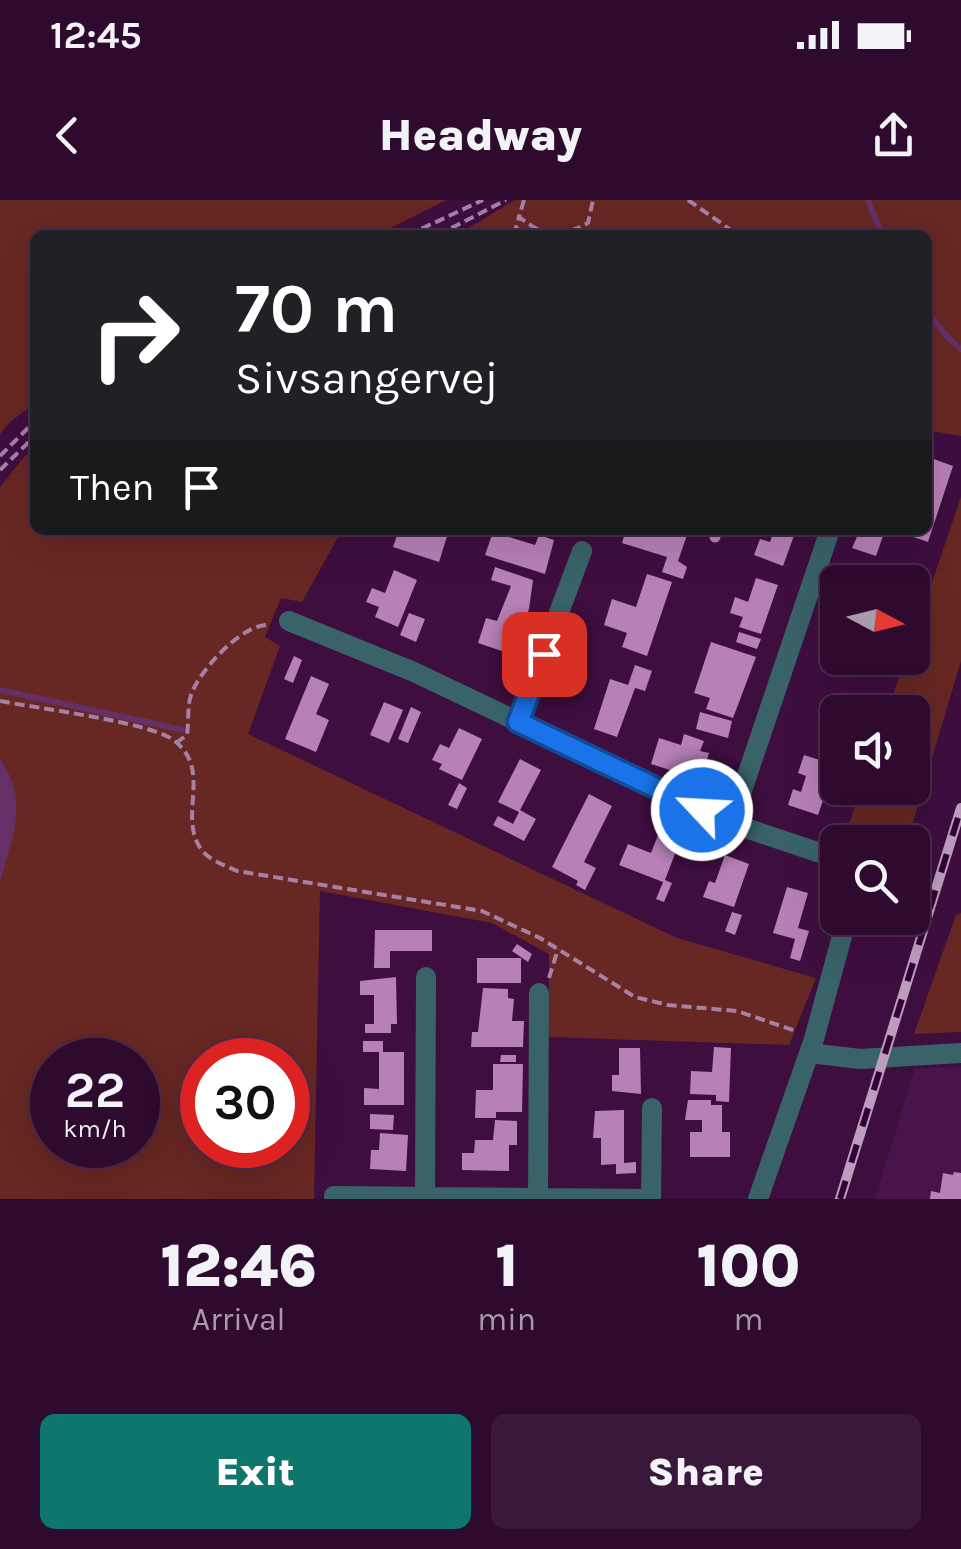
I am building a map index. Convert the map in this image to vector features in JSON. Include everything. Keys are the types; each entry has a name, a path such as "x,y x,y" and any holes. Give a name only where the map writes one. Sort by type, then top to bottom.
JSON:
{"street":[{"path":"730,823 828,535"},
{"path":"518,722 582,551"},
{"path":"288,621 414,672 730,823 820,854"},
{"path":"758,1199 812,1046 842,935"},
{"path":"425,1197 426,977"},
{"path":"538,1198 539,992"},
{"path":"812,1046 860,1059 961,1054"},
{"path":"346,1197 650,1199 652,1108"}],"path":[{"path":"419,230 483,200"},
{"path":"448,230 506,200"},
{"path":"515,230 524,200"},
{"path":"574,230 588,223 593,200"},
{"path":"688,200 731,230"},
{"path":"519,217 535,230"},
{"path":"0,456 30,425"},
{"path":"0,470 30,441"},
{"path":"176,743 187,735 190,702 197,684 222,653 255,626 288,621"},
{"path":"0,701 143,728 176,743 194,770 193,823 198,846 211,859 237,871 482,911 635,996 668,1006 737,1011 812,1046"},
{"path":"539,992 550,976 558,950"}],"shaded area":[{"path":"0,200 446,200 387,230 30,230 30,408 0,434"},
{"path":"515,200 961,200 961,436 932,432 932,230 465,230"},
{"path":"30,452 30,535 339,535 302,602 281,598 265,637 280,646 248,734 677,938 816,978 789,1045 549,1037 549,954 492,923 320,891 314,1199 0,1199 0,487"},
{"path":"961,497 961,661 930,765 930,695 893,695 900,675 930,675 930,588"},
{"path":"0,759 14,790 16,819 0,882"},
{"path":"855,805 918,805 912,825 849,825"},
{"path":"961,913 961,1032 914,1034 956,915"},
{"path":"961,1067 961,1199 875,1199 915,1068"}],"building":[{"path":"932,458 953,466 932,530"},
{"path":"397,535 447,535 439,562 393,547"},
{"path":"492,535 535,545 539,535 554,540 545,574 485,555"},
{"path":"624,535 687,535 678,561 687,567 683,579 662,572 667,557 622,543"},
{"path":"710,535 720,535 715,543 709,537"},
{"path":"772,535 794,535 783,566 754,555 760,539 770,542"},
{"path":"858,535 883,535 876,556 852,548"},
{"path":"908,535 930,535 928,542"},
{"path":"495,567 533,580 529,609 514,655 478,643 486,618 497,621 511,586 491,580"},
{"path":"394,570 417,580 398,627 375,617 379,607 366,602 372,588 385,593"},
{"path":"647,574 672,582 647,656 622,647 627,633 604,625 612,599 636,607"},
{"path":"756,578 778,585 761,634 739,627 743,617 730,613 735,597 748,602"},
{"path":"409,613 425,619 416,642 400,635"},
{"path":"739,632 761,639 757,649 736,642"},
{"path":"711,642 756,657 733,718 706,709 710,698 694,693"},
{"path":"294,656 302,660 293,683 284,679"},
{"path":"635,665 652,671 645,691 635,688 617,737 594,729 610,679 628,685"},
{"path":"311,676 329,684 316,714 329,720 316,752 285,739"},
{"path":"384,702 403,710 389,743 370,735"},
{"path":"411,707 421,712 408,743 398,739"},
{"path":"700,712 732,721 728,738 696,729"},
{"path":"459,728 482,739 462,780 439,769 442,764 432,760 440,744 449,748"},
{"path":"684,734 704,741 700,751 709,753 701,780 651,764 659,738 681,745"},
{"path":"804,755 820,760 821,805 818,815 788,805 793,789 801,792 806,776 798,773"},
{"path":"520,759 541,770 519,812 498,802"},
{"path":"459,783 467,788 457,809 448,805"},
{"path":"589,794 612,806 584,862 596,868 585,890 576,885 578,881 552,867"},
{"path":"520,810 536,819 524,841 493,825 498,816 513,824"},
{"path":"660,830 681,838 665,880 672,883 664,902 656,899 663,882 619,865 628,844 651,853"},
{"path":"725,855 749,864 734,907 703,897 709,881 715,883"},
{"path":"787,887 808,893 798,928 809,931 800,961 790,958 795,939 773,933"},
{"path":"732,912 742,915 735,935 725,931"},
{"path":"375,930 432,930 432,951 390,951 390,968 374,968"},
{"path":"517,944 532,954 528,962 512,951"},
{"path":"477,958 521,958 521,983 477,983"},
{"path":"396,977 397,1024 391,1024 391,1033 365,1033 365,1024 374,1024 374,995 360,995 360,981"},
{"path":"483,988 508,989 508,998 514,999 512,1021 524,1021 523,1047 471,1047 472,1032 478,1032"},
{"path":"363,1041 383,1041 383,1052 404,1052 404,1105 364,1105 364,1088 379,1089 379,1052 363,1052"},
{"path":"714,1047 731,1048 729,1102 716,1101 716,1095 690,1094 691,1071 712,1072"},
{"path":"619,1048 640,1048 641,1094 612,1091 612,1075 619,1075"},
{"path":"501,1055 516,1055 516,1062 500,1062"},
{"path":"493,1064 523,1064 522,1112 496,1112 496,1118 475,1118 476,1090 493,1090"},
{"path":"688,1100 711,1100 711,1105 722,1105 722,1132 730,1132 730,1157 690,1157 690,1132 702,1132 702,1120 685,1120"},
{"path":"624,1110 624,1163 636,1162 636,1173 616,1174 616,1164 601,1165 601,1138 593,1138 595,1111"},
{"path":"370,1114 394,1115 393,1130 370,1129"},
{"path":"495,1120 517,1121 517,1145 509,1145 509,1171 462,1170 462,1153 474,1153 475,1140 493,1140"},
{"path":"380,1133 408,1135 406,1171 370,1169 371,1150 379,1150"},
{"path":"943,1173 961,1173 961,1199 930,1199 931,1191 940,1193"}],"waterway":[{"path":"868,200 880,230"},
{"path":"932,318 961,349"},
{"path":"0,690 183,730"}],"railway":[{"path":"840,1199 961,808"}],"route":[{"path":"544,654 518,722 702,810"}]}
